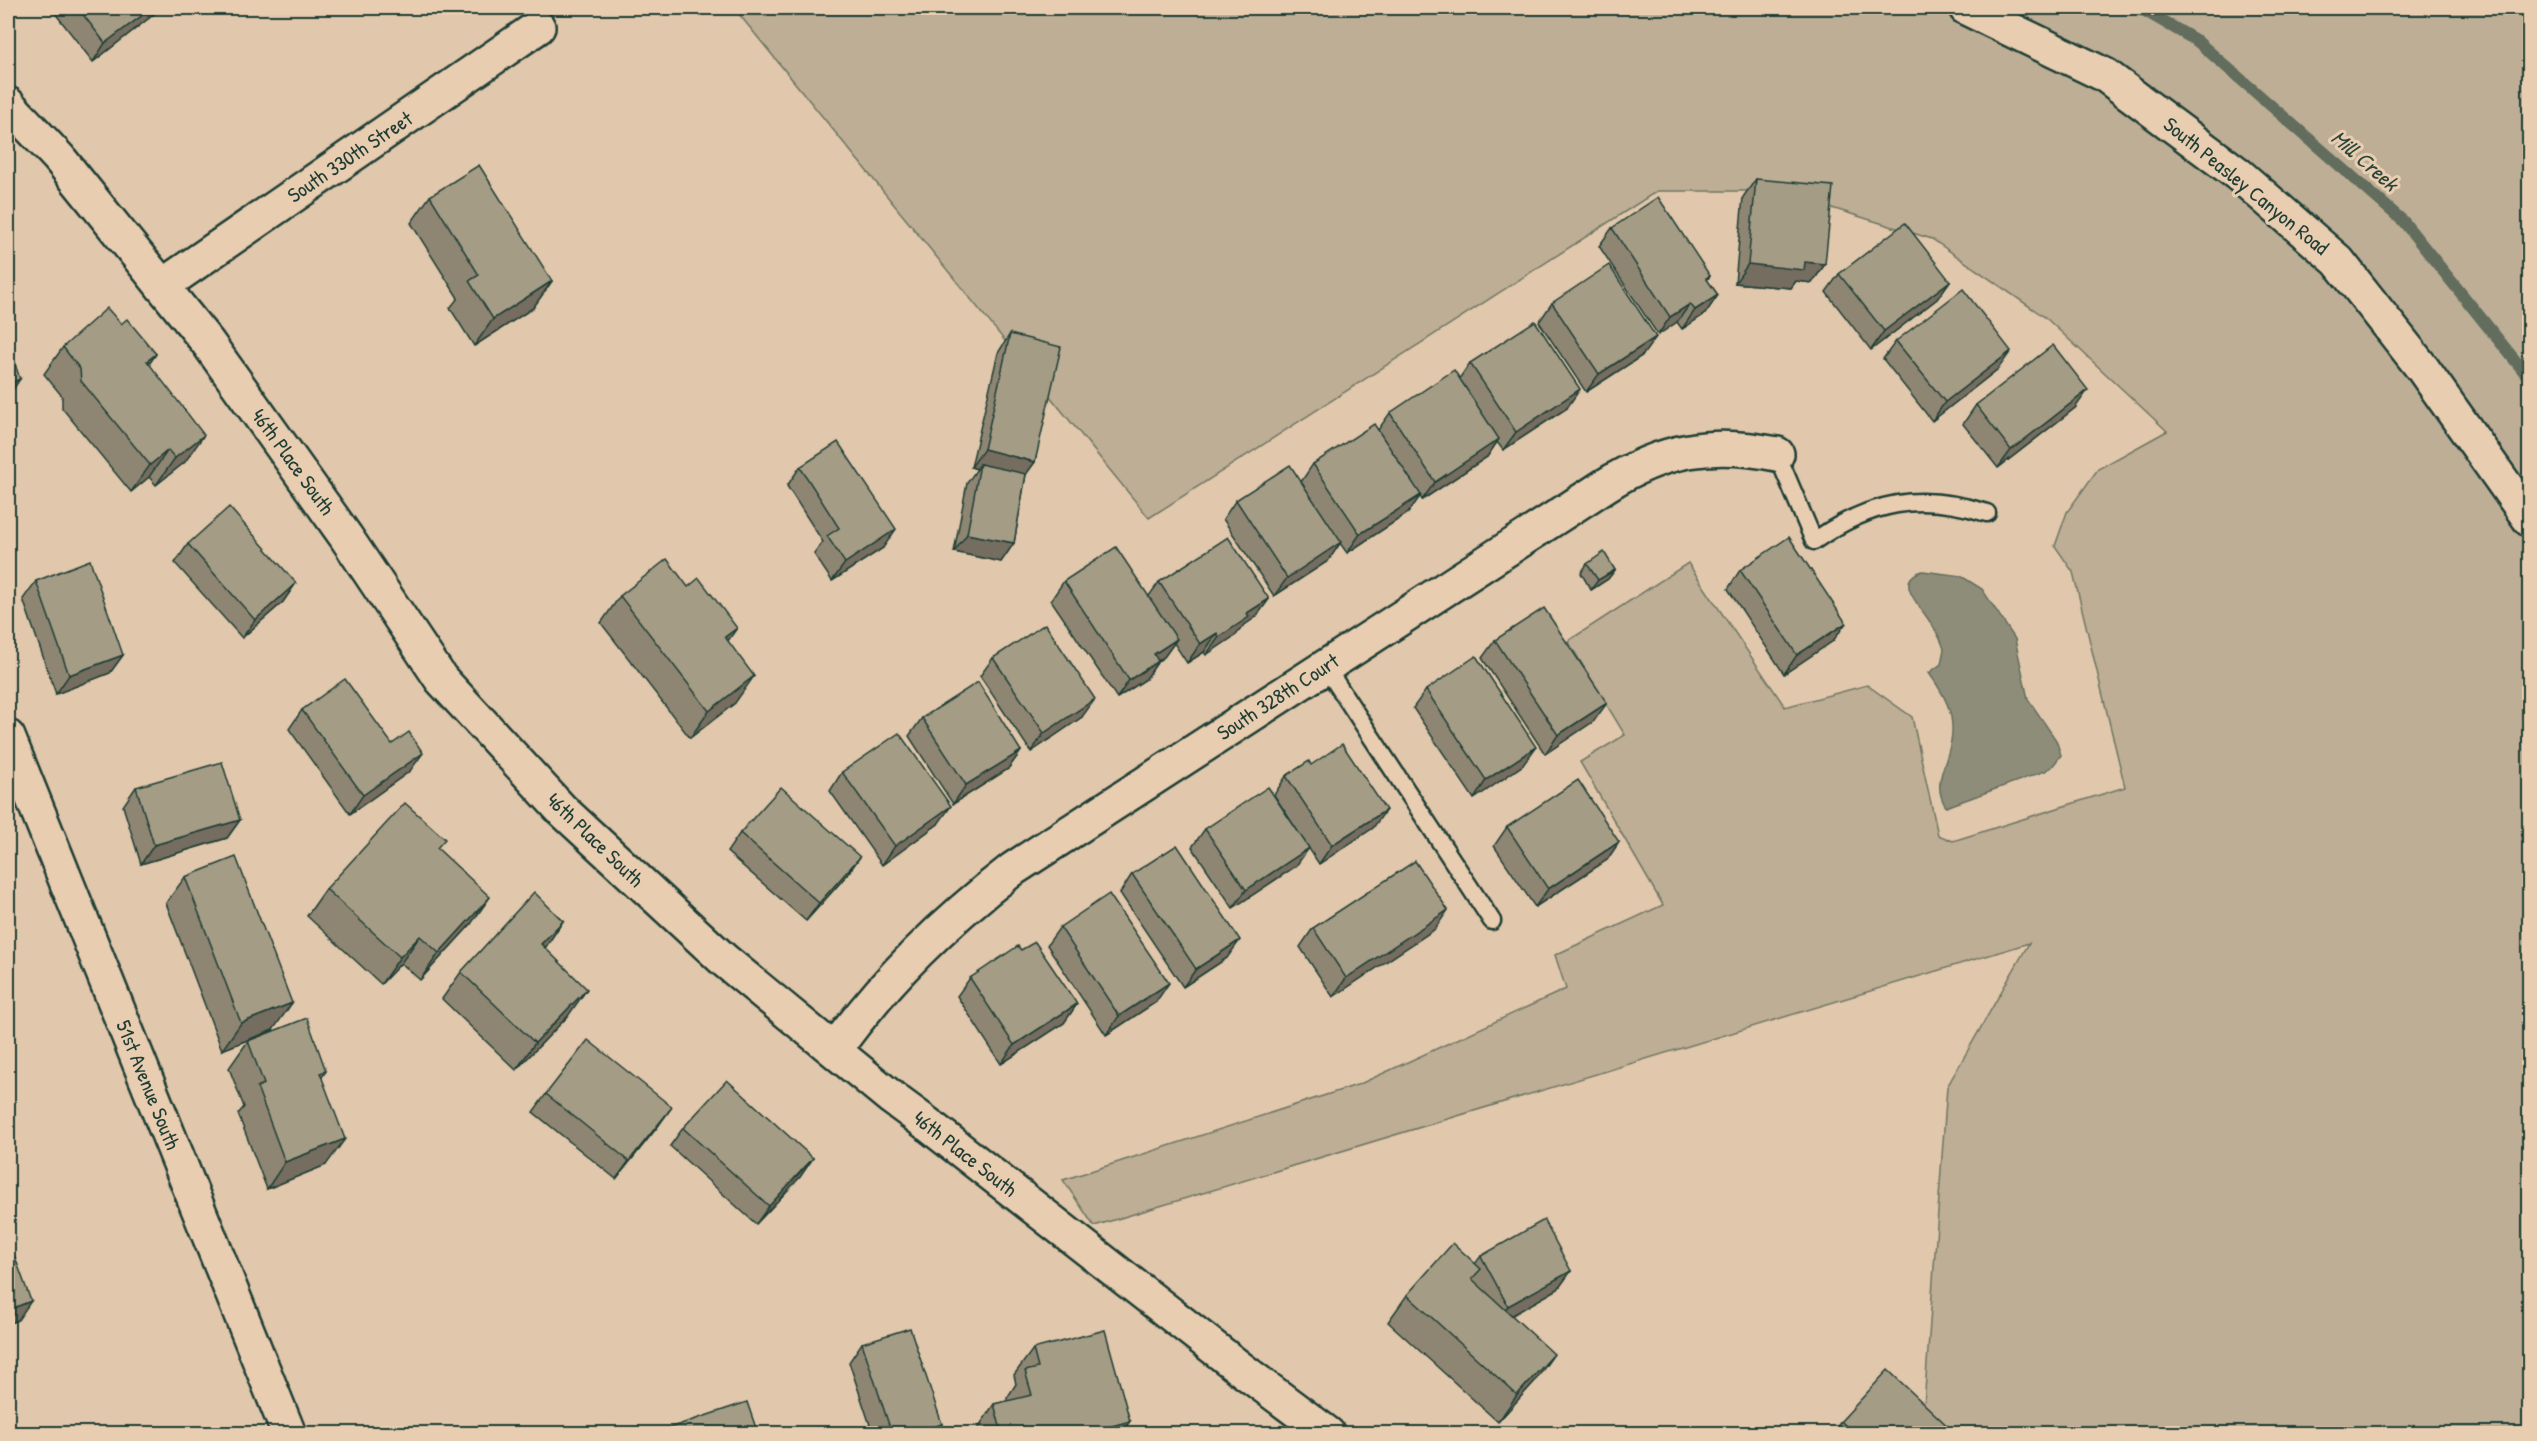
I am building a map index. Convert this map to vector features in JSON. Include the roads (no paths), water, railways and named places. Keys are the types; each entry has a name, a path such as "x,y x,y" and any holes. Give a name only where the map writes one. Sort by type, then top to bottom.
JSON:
{"street":[{"name":"South Peasley Canyon Road","path":"1966,8 2105,75 2238,174 2338,261 2424,369 2529,520"},
{"name":"South 330th Street","path":"162,286 538,27"},
{"name":"46th Place South","path":"8,104 59,158 208,343 346,537 441,679 561,809 724,960 892,1098 1328,1434"},
{"name":"South 328th Court","path":"835,1049 892,976 968,904 1013,869 1629,471 1672,454 1713,447 1745,448 1777,454"},
{"name":"51st Avenue South","path":"8,737 290,1434"}],"lane":[{"path":"1777,454 1814,541 1835,526 1858,514 1908,501 1935,501 1961,505 1987,513"},
{"path":"1325,666 1492,921"}],"waterway":[{"name":"Mill Creek","path":"2140,8 2197,41 2403,221 2530,379"}]}
